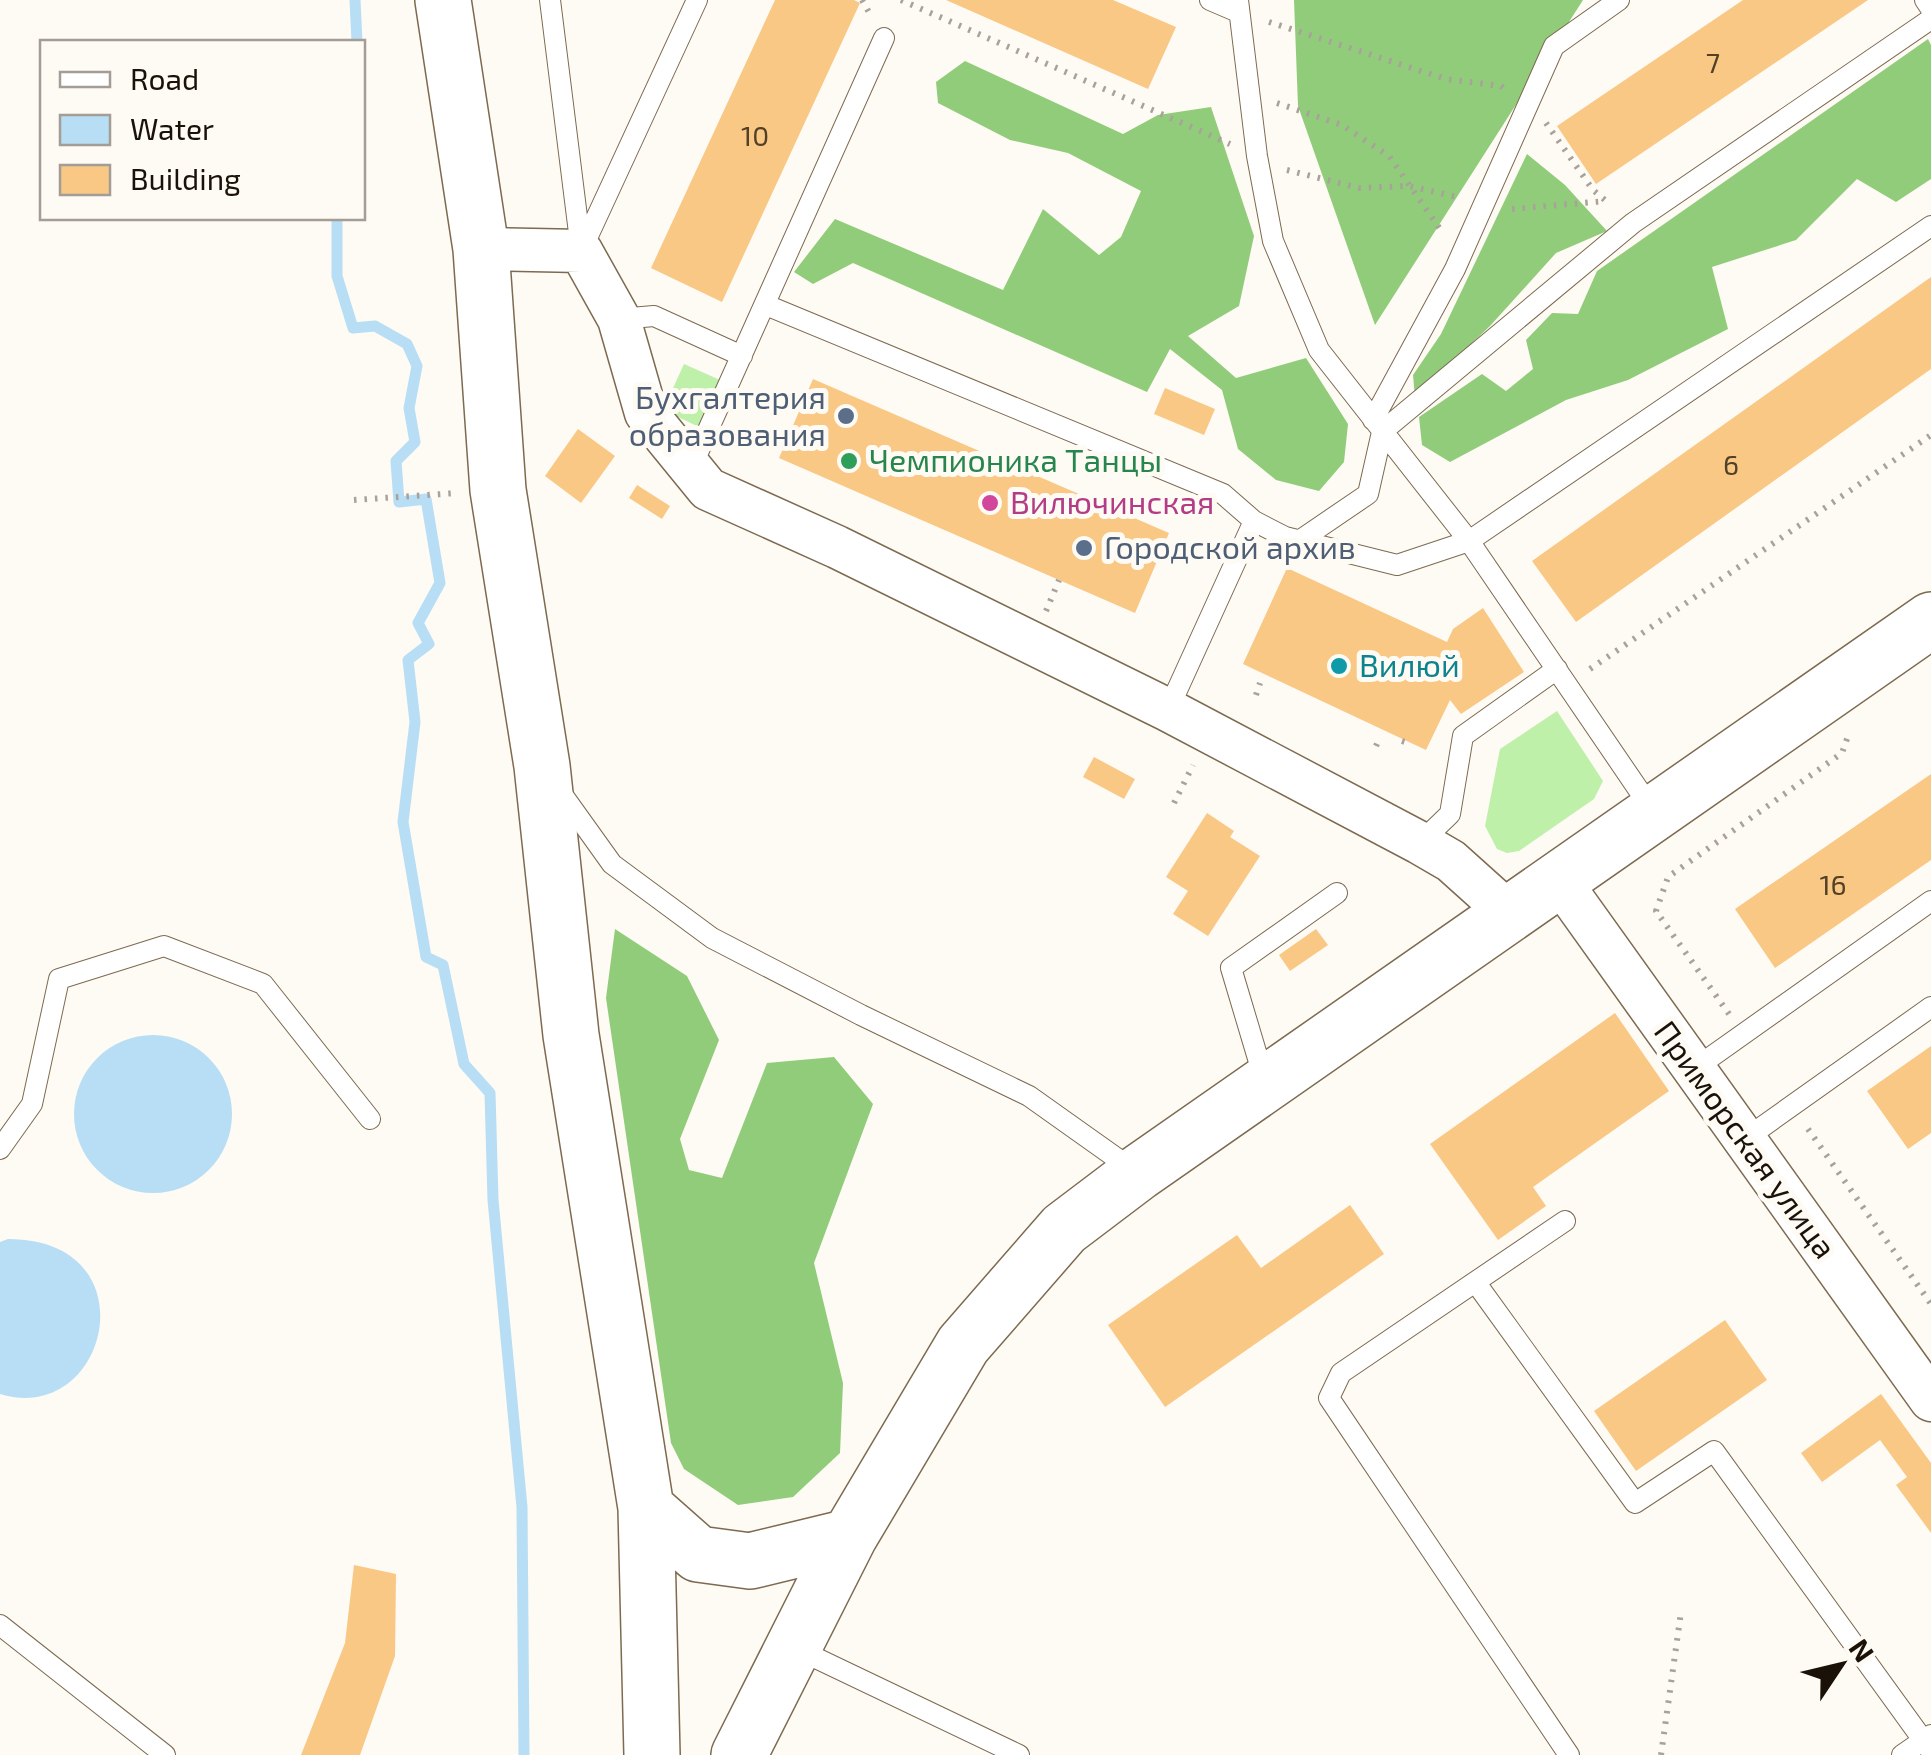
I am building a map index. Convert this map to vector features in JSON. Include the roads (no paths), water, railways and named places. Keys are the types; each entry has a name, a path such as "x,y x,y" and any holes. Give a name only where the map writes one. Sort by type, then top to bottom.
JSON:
{"street":[{"path":"443,0 481,249 498,490 542,766 571,1034 646,1508 652,1755"},
{"path":"481,249 581,251 620,318 646,413 708,489 837,547 1168,710 1420,843 1451,861 1510,914"},
{"path":"740,1755 848,1537 963,1345 1064,1229 1138,1173 1931,620"},
{"name":"Приморская улица","path":"1559,880 1931,1400"},
{"path":"646,1508 698,1554 750,1561 848,1537"}],"lane":[{"path":"550,0 581,251"},
{"path":"581,251 697,0"},
{"path":"1210,0 1238,6 1273,241 1319,350 1469,542 1654,812"},
{"path":"1299,541 1368,494 1377,426 1460,258 1554,46 1619,0"},
{"path":"1925,0 1931,9"},
{"path":"1377,426 1633,223 1931,19"},
{"path":"690,470 884,38"},
{"path":"766,305 1223,494 1254,521 1299,541 1398,565 1469,542 1931,226"},
{"path":"620,318 654,316 742,356"},
{"path":"1168,710 1254,521"},
{"path":"1420,843 1450,814 1462,736 1562,677"},
{"path":"542,766 612,864 712,938 1029,1096 1138,1173"},
{"path":"1266,1084 1231,968 1337,893"},
{"path":"1694,1069 1931,901"},
{"path":"0,1148 32,1104 58,979 164,946 263,984 370,1120"},
{"path":"1745,1138 1931,1006"},
{"path":"1564,1221 1341,1373 1329,1398 1569,1755"},
{"path":"1476,1283 1635,1504 1714,1451 1928,1742 1902,1755"},
{"path":"0,1625 165,1755"},
{"path":"791,1646 1019,1755"}],"water":[{"path":"153,1035 183,1041 209,1058 226,1084 232,1114 226,1144 209,1170 183,1187 153,1193 123,1187 97,1170 80,1144 74,1114 80,1084 97,1058 123,1041"},
{"path":"8,1239 54,1247 83,1268 98,1297 99,1329 89,1359 68,1384 38,1397 0,1394 0,1242"}],"waterway":[{"path":"355,0 357,40"},
{"path":"337,220 337,276 353,328 375,326 407,344 417,366 409,408 415,442 396,461 399,502 426,499 440,583 418,623 429,644 408,660 415,722 403,822 426,957 443,965 464,1064 490,1093 493,1200 522,1507 524,1755"}],"place":[{"name":"Бухгалтерия образования","path":"846,416"},
{"name":"Чемпионика Танцы","path":"849,461"},
{"name":"Вилючинская","path":"990,503"},
{"name":"Городской архив","path":"1084,548"},
{"name":"Вилюй","path":"1339,666"}]}
